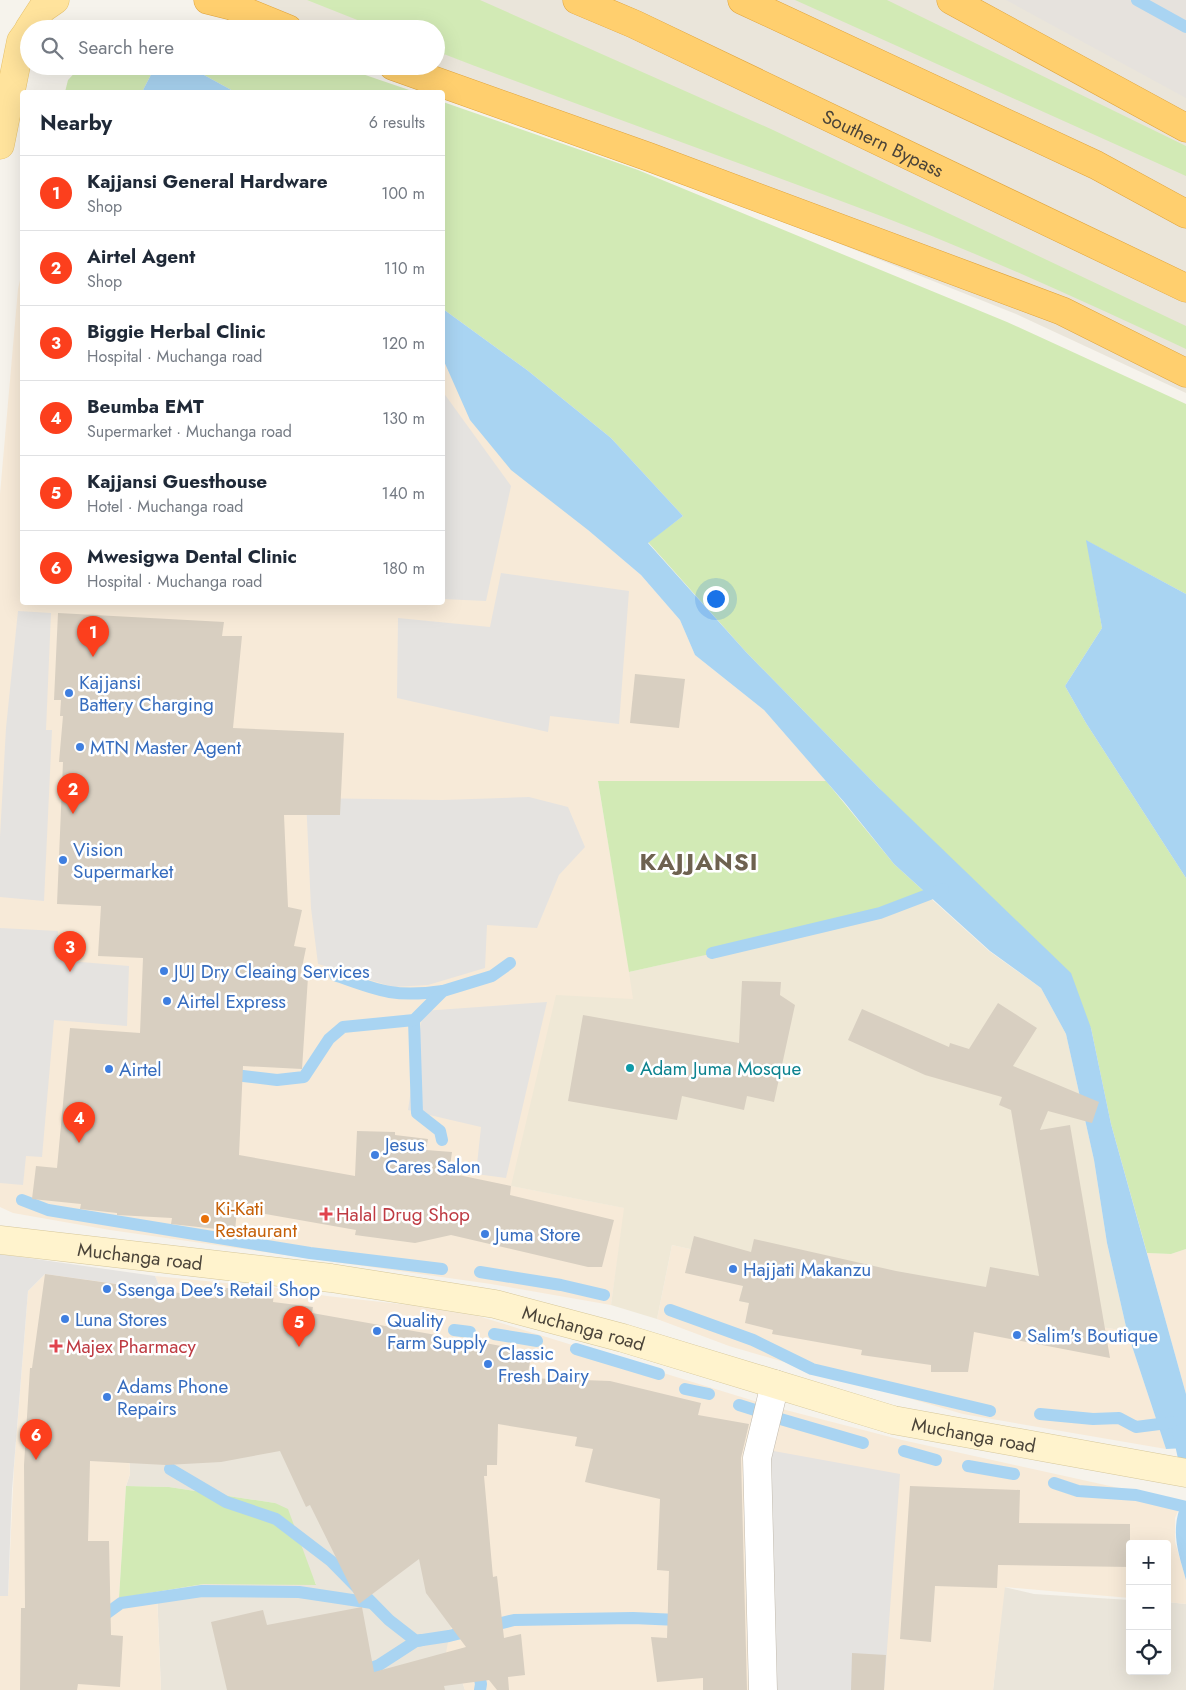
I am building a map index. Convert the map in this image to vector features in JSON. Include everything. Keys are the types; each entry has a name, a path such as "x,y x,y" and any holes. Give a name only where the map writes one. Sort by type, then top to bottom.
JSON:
{"highway":[{"path":"208,0 232,6 266,20"},
{"name":"Southern Bypass","path":"577,0 634,24 1186,288"},
{"path":"742,0 1096,165 1186,214"},
{"path":"951,0 1186,128"},
{"path":"418,75 649,157 1062,311 1186,373"}],"main road":[{"path":"35,20 42,9 55,0"},
{"path":"0,145 20,46"}],"street":[{"name":"Muchanga road","path":"0,1240 331,1278 495,1304 596,1330 893,1420 1186,1473"},
{"path":"763,1690 757,1458 775,1384"}],"shaded area":[{"path":"231,0 1186,0 1186,393 1016,314 639,164 445,96 445,90 428,90 385,75 445,75 445,20 247,20"},
{"path":"1006,0 1186,0 1186,98"},
{"path":"20,280 20,605 445,605 445,361 588,530 641,575 680,620 695,655 764,710 826,781 598,782 634,999 512,1186 625,1208 611,1305 491,1284 110,1230 13,1213 0,1207 0,494"},
{"path":"445,395 511,486 486,601 445,599"},
{"path":"501,573 629,591 619,724 550,716 548,732 397,698 398,618 490,627"},
{"path":"18,611 51,613 46,730 52,730 44,901 0,897 0,837 6,728"},
{"path":"529,797 568,807 585,847 559,875 537,928 487,925 485,968 428,985 393,987 318,964 311,908 306,798 442,800"},
{"path":"927,895 989,951 1041,988 1066,1034 1094,1160 1107,1243 1127,1331 967,1307 881,1332 739,1301 749,1262 672,1245 657,1319 611,1305 624,1208 511,1186 556,995 633,999 629,972 880,913"},
{"path":"0,928 58,931 57,960 129,966 127,1026 54,1020 42,1157 26,1156 23,1185 0,1183"},
{"path":"547,1002 506,1178 476,1174 481,1127 408,1110 423,1011"},
{"path":"672,1245 749,1262 741,1293 967,1307 1127,1331 1166,1449 963,1414 729,1346 657,1319"},
{"path":"1186,1249 1186,1394 1147,1253 1171,1254"},
{"path":"0,1254 155,1276 161,1290 45,1274 28,1291 12,1490 8,1596 0,1596"},
{"path":"45,1274 161,1290 155,1276 276,1288 478,1316 774,1407 902,1440 1182,1502 1175,1518 1175,1542 1186,1580 1186,1604 1171,1602 1171,1540 1126,1540 1126,1598 1005,1587 993,1690 465,1690 461,1678 445,1658 455,1605 456,1524 126,1376 130,1474 126,1486 119,1597 157,1592 161,1690 0,1690 0,1596 8,1596 14,1467 28,1291"},
{"path":"126,1376 410,1405 461,1678 465,1690 161,1690 157,1592 204,1584 316,1584 275,1503 169,1487 126,1486 130,1474"},
{"path":"768,1450 900,1474 884,1690 767,1690"},
{"path":"1004,1587 1034,1594 1126,1600 1126,1675 1171,1675 1171,1602 1186,1604 1186,1690 993,1690"}],"green space":[{"path":"307,0 480,0 773,130 1186,326 1186,349 1035,280 920,231 445,54 445,20 357,20"},
{"path":"795,0 887,0 1186,146 1186,176"},
{"path":"73,75 151,75 143,90 66,90 68,80"},
{"path":"204,75 365,75 409,90 231,90"},
{"path":"445,103 638,170 1007,322 1186,404 1186,594 1087,541 1102,628 1065,686 1086,723 1186,878 1186,1249 1171,1254 1147,1253 1111,1124 1091,1028 879,788 746,652 648,542 683,516 611,438 527,370 445,310"},
{"path":"598,781 826,781 894,864 927,894 854,919 817,929 629,972"},
{"path":"126,1486 169,1487 275,1503 288,1509 316,1585 204,1584 119,1598"}],"water":[{"path":"151,75 204,75 231,90 143,90"},
{"path":"445,310 527,370 611,438 683,516 648,543 746,652 879,788 1071,973 1091,1028 1111,1124 1186,1394 1186,1448 1166,1449 1127,1331 1107,1243 1094,1160 1066,1034 1041,988 990,951 894,864 845,803 764,710 695,655 680,620 641,575 588,530 511,470 470,420 445,364"},
{"path":"1086,540 1186,594 1186,878 1086,723 1065,686 1102,628"},
{"path":"1182,1502 1186,1502 1186,1580 1176,1541 1176,1522"}],"building":[{"path":"58,613 224,622 222,636 242,636 233,728 344,733 340,815 284,815 288,907 302,910 294,946 306,948 300,977 308,977 302,1069 243,1066 239,1155 355,1176 357,1131 395,1132 395,1135 428,1139 426,1150 452,1152 449,1173 511,1186 510,1195 614,1220 602,1267 588,1267 451,1235 415,1243 355,1235 356,1230 237,1209 235,1231 171,1224 172,1218 117,1215 117,1213 80,1209 81,1204 32,1199 36,1166 57,1168 70,1028 140,1033 143,958 98,956 101,906 57,904 63,762 59,762 63,716 60,716 61,700 54,700"},
{"path":"635,674 685,679 679,728 630,723"},
{"path":"742,981 781,982 780,995 795,1005 774,1102 747,1096 744,1110 682,1096 677,1120 568,1101 583,1015 739,1043"},
{"path":"998,1003 1037,1028 1013,1066 1099,1102 1092,1123 1048,1111 1040,1130 1070,1125 1110,1358 974,1332 968,1372 931,1372 931,1365 861,1355 862,1350 772,1334 773,1330 745,1323 749,1303 739,1301 743,1286 685,1273 694,1236 751,1252 754,1239 896,1271 986,1287 990,1267 1039,1276 1011,1110 999,1105 1002,1097 925,1075 848,1040 862,1009 949,1047 950,1043 969,1049"},
{"path":"45,1274 215,1298 215,1287 274,1292 273,1302 313,1307 312,1313 436,1335 479,1347 480,1342 532,1352 527,1378 610,1381 701,1403 698,1415 749,1424 741,1458 747,1690 703,1690 703,1678 657,1682 651,1637 667,1638 669,1571 657,1570 660,1499 585,1482 593,1449 575,1446 577,1437 498,1424 497,1465 487,1465 487,1476 484,1476 493,1577 497,1576 504,1638 521,1634 525,1675 508,1677 509,1690 497,1690 489,1680 444,1686 445,1690 227,1690 211,1622 263,1610 267,1625 362,1607 374,1672 466,1647 426,1593 419,1559 359,1604 310,1505 306,1507 280,1451 221,1462 166,1465 90,1461 88,1541 109,1541 111,1635 123,1636 120,1687 78,1684 77,1690 20,1690 21,1608 25,1608 24,1465 30,1368 32,1368"},
{"path":"910,1486 1020,1490 1019,1523 1130,1524 1130,1540 1126,1540 1126,1567 998,1565 997,1588 935,1586 931,1642 900,1639"},
{"path":"852,1653 886,1655 884,1690 851,1690"}],"waterway":[{"path":"1137,0 1186,27"},
{"path":"712,953 880,913 943,889"},
{"path":"226,1074 277,1080 304,1077 329,1039 343,1027 414,1020 443,991 492,976 510,963"},
{"path":"335,975 388,992 412,994 443,991"},
{"path":"414,1020 417,1113 440,1131 442,1140"},
{"path":"22,1200 48,1210 310,1253 442,1269"},
{"path":"480,1272 561,1285 604,1295"},
{"path":"670,1310 753,1340 812,1369 990,1411"},
{"path":"454,1330 470,1332"},
{"path":"494,1334 537,1341"},
{"path":"576,1349 659,1374"},
{"path":"685,1389 709,1394"},
{"path":"739,1405 755,1410"},
{"path":"1040,1414 1093,1419 1119,1418 1136,1427 1175,1422"},
{"path":"777,1418 863,1443"},
{"path":"1178,1431 1186,1467"},
{"path":"904,1451 936,1460"},
{"path":"968,1466 1014,1474"},
{"path":"170,1469 226,1502 276,1519 331,1561 389,1620 416,1641 449,1636 514,1620 633,1618 678,1620"},
{"path":"1054,1483 1078,1491 1136,1495 1186,1507"},
{"path":"99,1619 121,1603 202,1591 299,1592 372,1603"},
{"path":"358,1673 379,1665 416,1641 422,1640"},
{"path":"477,1666 481,1684 480,1690"}],"place":[{"name":"Kajjansi General Hardware","path":"93,657"},
{"name":"Kajjansi Battery Charging","path":"69,693"},
{"name":"MTN Master Agent","path":"80,747"},
{"name":"Airtel Agent","path":"73,814"},
{"name":"Vision Supermarket","path":"63,860"},
{"name":"JUJ Dry Cleaing Services","path":"164,971"},
{"name":"Biggie Herbal Clinic","path":"70,972"},
{"name":"Airtel Express","path":"167,1001"},
{"name":"Adam Juma Mosque","path":"630,1068"},
{"name":"Airtel","path":"109,1069"},
{"name":"Beumba EMT","path":"79,1143"},
{"name":"Jesus Cares Salon","path":"375,1155"},
{"name":"Halal Drug Shop","path":"326,1214"},
{"name":"Ki-Kati Restaurant","path":"205,1219"},
{"name":"Juma Store","path":"485,1234"},
{"name":"Hajjati Makanzu","path":"733,1269"},
{"name":"Ssenga Dee's Retail Shop","path":"107,1289"},
{"name":"Luna Stores","path":"65,1319"},
{"name":"Quality Farm Supply","path":"377,1331"},
{"name":"Salim's Boutique","path":"1017,1335"},
{"name":"Majex Pharmacy","path":"56,1346"},
{"name":"Kajjansi Guesthouse","path":"299,1347"},
{"name":"Classic Fresh Dairy","path":"488,1364"},
{"name":"Adams Phone Repairs","path":"107,1397"},
{"name":"Mwesigwa Dental Clinic","path":"36,1460"}],"district":[{"name":"KAJJANSI","path":"699,861"}]}
